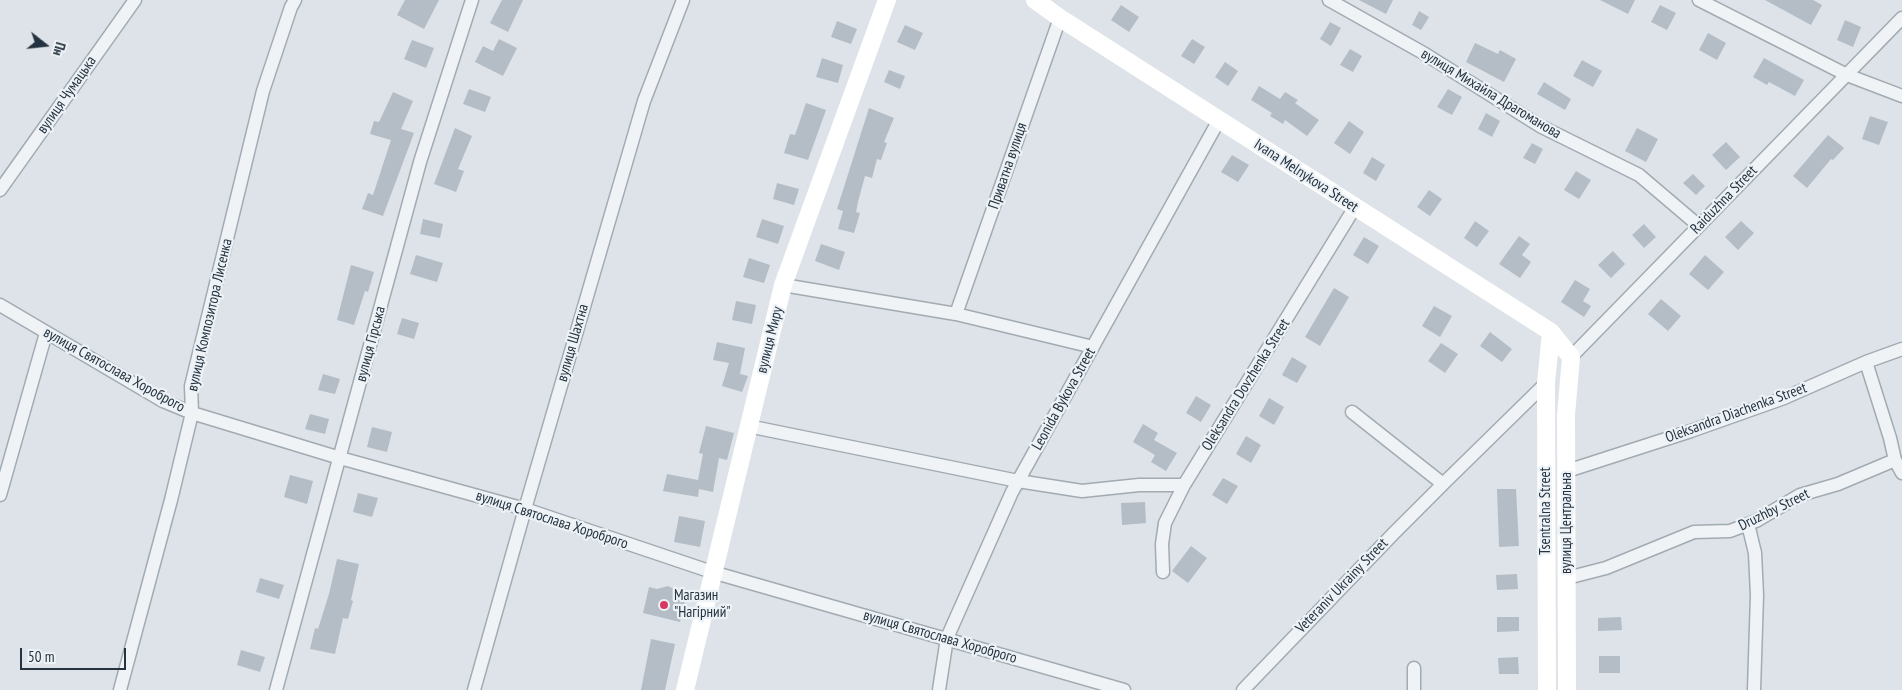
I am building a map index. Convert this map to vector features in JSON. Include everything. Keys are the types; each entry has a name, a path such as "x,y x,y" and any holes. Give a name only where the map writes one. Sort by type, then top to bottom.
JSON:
{"street":[{"name":"вулиця Чумацька","path":"0,190 134,0"},
{"name":"вулиця Композитора Лисенка","path":"120,690 171,500 192,413 191,386 263,91 295,0"},
{"name":"вулиця Гірська","path":"276,690 420,162 472,0"},
{"name":"вулиця Шахтна","path":"474,690 644,101 683,0"},
{"name":"вулиця Миру","path":"685,690 712,572 783,285 887,0"},
{"name":"Ivana Melnykova Street","path":"1035,0 1060,18 1551,332 1570,357"},
{"name":"вулиця Михайла Драгоманова","path":"1330,0 1425,54 1540,126 1639,175 1699,226"},
{"path":"1699,0 1846,75 1901,97"},
{"name":"Приватна вулиця","path":"956,314 1060,18"},
{"name":"Raiduzhna Street","path":"1546,382 1902,18"},
{"name":"Leonida Bykova Street","path":"938,690 947,638 1018,481 1219,120"},
{"name":"Oleksandra Dovzhenka Street","path":"1163,572 1162,544 1164,523 1184,485 1355,207"},
{"path":"783,285 956,314 1093,347"},
{"name":"вулиця Святослава Хороброго","path":"0,305 163,402 192,413 340,458 525,509 712,572 947,638 1122,690"},
{"name":"Tsentralna Street","path":"1547,690 1546,382 1551,332"},
{"path":"0,495 46,333"},
{"name":"Oleksandra Diachenka Street","path":"1568,471 1784,398 1866,362 1902,349"},
{"name":"вулиця Центральна","path":"1567,690 1568,471 1566,415 1570,357"},
{"path":"1866,362 1890,438 1894,460 1902,473"},
{"name":"Veteraniv Ukrainy Street","path":"1242,690 1394,533 1546,382"},
{"path":"1352,412 1444,484"},
{"path":"748,426 1018,481 1082,491 1139,485 1184,485"},
{"name":"Druzhby Street","path":"1567,578 1606,568 1694,532 1730,531 1748,524 1800,495 1838,484 1894,460"},
{"path":"1748,524 1755,553 1757,595 1754,690"},
{"path":"1414,668 1414,690"}],"building":[{"path":"405,0 439,0 424,29 397,15"},
{"path":"502,0 523,0 508,32 490,23"},
{"path":"1359,0 1393,0 1386,14"},
{"path":"1600,0 1635,0 1628,14"},
{"path":"1765,0 1813,0 1822,5 1811,25"},
{"path":"1121,5 1139,17 1129,32 1111,20"},
{"path":"1660,5 1676,13 1667,30 1651,22"},
{"path":"1419,11 1429,17 1421,30 1412,25"},
{"path":"1845,20 1861,27 1853,47 1837,40"},
{"path":"837,21 857,29 851,44 831,37"},
{"path":"1330,22 1341,28 1331,46 1320,39"},
{"path":"905,25 923,33 915,50 897,42"},
{"path":"1708,33 1726,43 1717,60 1699,50"},
{"path":"499,39 517,48 503,76 475,62 483,46 493,51"},
{"path":"1192,39 1205,47 1194,64 1181,56"},
{"path":"412,40 434,48 426,68 404,59"},
{"path":"1475,43 1498,54 1500,50 1516,59 1504,82 1466,62"},
{"path":"1350,49 1362,56 1353,72 1340,65"},
{"path":"822,58 843,65 838,83 816,77"},
{"path":"1764,58 1804,80 1795,96 1769,82 1767,85 1753,77"},
{"path":"1582,60 1602,71 1593,87 1573,76"},
{"path":"1225,62 1238,71 1228,86 1215,77"},
{"path":"889,70 905,76 900,89 884,82"},
{"path":"1544,82 1571,99 1565,110 1537,94"},
{"path":"1259,86 1280,99 1285,92 1298,100 1295,103 1319,120 1307,136 1285,120 1283,124 1270,116 1272,113 1251,100"},
{"path":"469,89 491,97 485,112 463,104"},
{"path":"1448,89 1462,97 1452,115 1437,107"},
{"path":"393,92 413,101 401,129 414,133 383,216 362,209 368,193 373,195 391,140 370,134 374,121 379,122"},
{"path":"806,103 826,110 808,160 784,153 790,134 795,135"},
{"path":"869,108 894,118 884,142 887,143 881,160 877,159 872,178 865,176 856,212 860,213 854,233 838,229 843,211 837,209"},
{"path":"1486,113 1500,121 1492,137 1478,129"},
{"path":"1870,116 1888,122 1879,145 1862,139"},
{"path":"1349,121 1364,132 1350,154 1334,143"},
{"path":"455,128 472,136 458,169 464,171 456,192 434,184"},
{"path":"1637,128 1658,139 1646,162 1625,151"},
{"path":"1828,135 1844,148 1833,160 1831,159 1807,188 1793,176"},
{"path":"1726,142 1740,157 1726,170 1712,155"},
{"path":"1532,143 1543,149 1535,164 1523,158"},
{"path":"1232,155 1249,165 1238,182 1221,172"},
{"path":"1372,157 1385,165 1376,181 1363,173"},
{"path":"1576,171 1591,180 1579,199 1564,190"},
{"path":"1693,174 1705,186 1696,195 1683,183"},
{"path":"777,183 799,189 794,205 773,199"},
{"path":"1429,190 1442,199 1430,216 1417,207"},
{"path":"423,219 443,224 440,238 420,234"},
{"path":"762,219 784,226 778,244 756,237"},
{"path":"1475,221 1489,231 1477,247 1464,238"},
{"path":"1741,221 1754,233 1738,250 1725,237"},
{"path":"1644,224 1656,237 1644,248 1632,235"},
{"path":"1519,236 1530,244 1522,255 1531,262 1520,278 1499,264"},
{"path":"1364,237 1379,246 1368,264 1353,255"},
{"path":"821,244 845,252 839,270 815,261"},
{"path":"1613,251 1625,264 1611,278 1598,265"},
{"path":"416,255 443,263 437,282 410,274"},
{"path":"1705,255 1724,272 1708,290 1689,274"},
{"path":"749,258 770,265 764,283 743,277"},
{"path":"351,265 374,272 368,292 365,291 354,325 337,320"},
{"path":"1575,280 1590,289 1583,301 1591,306 1584,317 1561,302"},
{"path":"1334,288 1349,297 1320,346 1305,337"},
{"path":"1661,299 1681,316 1668,331 1648,314"},
{"path":"736,301 756,305 752,324 732,320"},
{"path":"1434,306 1452,316 1440,337 1422,326"},
{"path":"402,318 419,323 414,339 397,334"},
{"path":"1490,332 1512,349 1502,362 1480,346"},
{"path":"717,342 745,348 740,374 748,376 742,392 722,386 729,363 713,360"},
{"path":"1441,343 1458,354 1445,373 1428,361"},
{"path":"1292,357 1307,366 1297,383 1282,375"},
{"path":"323,374 340,379 335,394 318,390"},
{"path":"1196,396 1211,405 1201,422 1186,413"},
{"path":"1269,398 1284,407 1274,425 1259,416"},
{"path":"310,414 329,419 325,434 305,429"},
{"path":"1143,424 1158,433 1154,440 1177,453 1166,471 1151,462 1155,455 1133,442"},
{"path":"706,426 734,433 727,460 719,458 713,492 699,489 698,497 663,491 667,474 698,480 703,454 699,453"},
{"path":"372,427 392,432 387,452 367,447"},
{"path":"1246,436 1261,445 1251,463 1236,454"},
{"path":"290,475 313,481 307,504 284,497"},
{"path":"1223,478 1238,486 1227,504 1212,495"},
{"path":"1497,489 1516,489 1519,546 1499,547"},
{"path":"358,493 378,498 372,517 353,512"},
{"path":"1145,502 1146,523 1122,525 1121,503"},
{"path":"679,516 705,521 700,547 674,542"},
{"path":"1191,546 1207,558 1188,583 1172,571"},
{"path":"337,559 359,564 351,600 353,601 348,619 343,618 335,654 310,649 315,628 318,629 329,594"},
{"path":"1517,574 1518,589 1497,590 1496,575"},
{"path":"260,578 284,585 279,599 256,592"},
{"name":"Магазин \"Нагірний\"","path":"668,586 674,589 677,594 686,596 680,622 643,613 649,587 657,589"},
{"path":"1497,617 1519,617 1519,631 1497,632"},
{"path":"1621,617 1622,630 1598,631 1598,618"},
{"path":"651,639 675,644 665,690 641,690"},
{"path":"241,650 265,657 260,672 237,665"},
{"path":"1599,656 1620,656 1620,673 1599,673"},
{"path":"1518,657 1519,674 1499,674 1498,658"}],"place":[{"name":"Магазин \"Нагірний\"","path":"664,605"}]}
